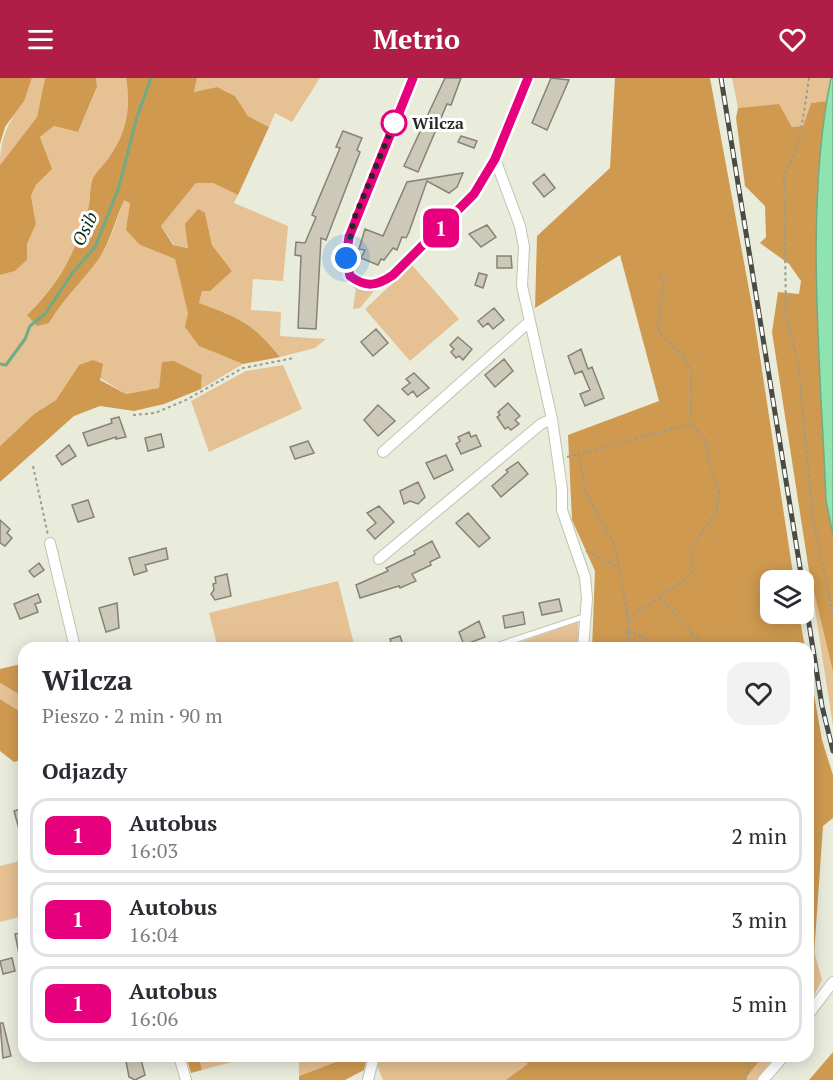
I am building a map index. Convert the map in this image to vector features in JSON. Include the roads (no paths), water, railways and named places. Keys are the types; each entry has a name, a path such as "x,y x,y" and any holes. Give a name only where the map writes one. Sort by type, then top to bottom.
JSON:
{"street":[{"path":"413,78 354,219 346,258 350,276 370,286 381,283 393,275 474,194 495,159 528,78"},
{"path":"495,159 520,226 524,247 522,286 552,419 562,489 562,510 585,577 587,598 583,617 583,642"},
{"path":"383,452 529,322"},
{"path":"379,559 541,424 552,419"},
{"path":"50,543 74,642"},
{"path":"814,1006 833,982"},
{"path":"181,1062 186,1080"},
{"path":"368,1080 372,1062"},
{"path":"763,1080 779,1062"}],"lane":[{"path":"508,642 583,617"}],"waterway":[{"name":"Osib","path":"0,364 6,365 25,339 30,326 45,314 73,272 95,247 119,187 136,120 151,78"}],"railway":[{"path":"721,78 800,570"},
{"path":"809,624 812,642"},
{"path":"814,655 822,706 833,751"}],"place":[{"name":"Wilcza","path":"394,123"}]}
